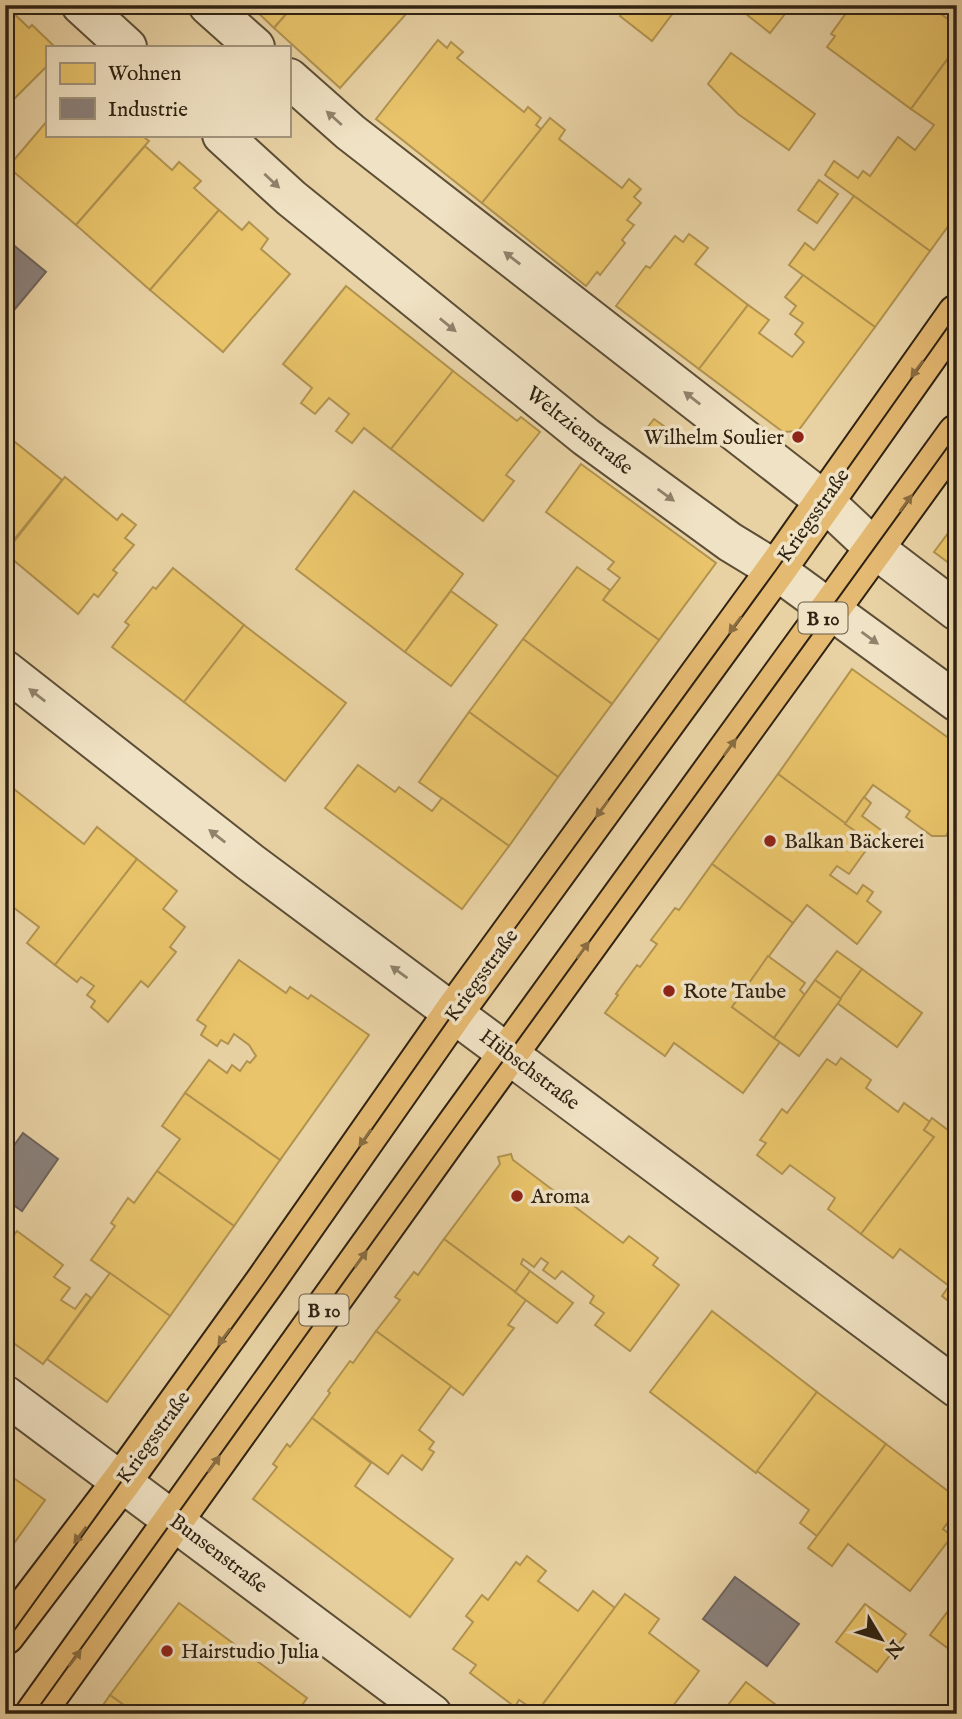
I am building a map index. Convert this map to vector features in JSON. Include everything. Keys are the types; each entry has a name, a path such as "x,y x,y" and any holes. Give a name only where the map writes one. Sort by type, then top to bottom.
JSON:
{"main road":[{"name":"Kriegsstraße","path":"5,1635 122,1481 454,1012 776,569 957,314"},
{"name":"B 10","path":"35,1714 957,434"}],"street":[{"path":"81,5 126,46"},
{"path":"208,5 254,46"},
{"path":"290,79 350,132 823,500 874,548 957,611"},
{"name":"Weltzienstraße","path":"223,136 291,198 586,437 730,542 776,569 957,702"},
{"name":"Hübschstraße","path":"5,670 250,862 957,1388"},
{"name":"Bunsenstraße","path":"5,1395 432,1714"}],"building: Wohnen":[{"path":"5,5 29,28 32,25 54,46 46,46 46,67 5,108"},
{"path":"250,5 294,5 274,28"},
{"path":"294,5 396,5 406,14 340,88 274,28"},
{"path":"628,5 679,5 652,41 620,16"},
{"path":"752,5 792,5 770,33 746,14"},
{"path":"852,5 929,5 957,26 957,46 911,109 827,47 835,36 831,34"},
{"path":"438,40 447,48 451,42 463,52 457,58 524,112 528,107 541,118 536,125 541,129 482,203 376,119"},
{"path":"957,46 957,214 930,251 825,175 834,161 858,178 863,171 870,176 898,137 915,150 934,125 911,109"},
{"path":"731,53 815,114 789,150 738,114 708,84"},
{"path":"550,118 565,130 559,139 622,188 629,179 641,189 634,197 641,203 627,220 634,225 622,240 625,243 600,275 597,272 586,286 482,203"},
{"path":"46,122 46,136 142,136 149,141 76,225 8,167"},
{"path":"145,146 172,170 179,162 201,181 194,188 219,210 150,290 76,225"},
{"path":"819,180 838,194 817,223 798,210"},
{"path":"854,196 930,251 875,327 789,265 805,243 814,250"},
{"path":"219,210 242,230 249,222 268,239 261,249 290,274 223,352 150,290"},
{"path":"689,234 708,248 695,264 748,305 699,369 616,306 646,266 650,268 675,236 683,242"},
{"path":"803,275 875,327 798,431 783,432 699,369 748,305 769,320 759,333 792,357 804,342 795,334 803,323 790,314 796,306 785,297"},
{"path":"346,286 453,371 391,449 364,428 352,443 336,431 349,414 329,398 315,414 301,403 312,388 283,364"},
{"path":"453,371 517,421 521,417 540,432 506,475 514,481 483,521 391,449"},
{"path":"654,419 675,434 668,444 647,428"},
{"path":"5,434 62,480 5,551"},
{"path":"581,464 716,563 659,640 603,600 620,578 608,569 614,562 546,512"},
{"path":"65,477 117,520 122,514 136,525 125,538 134,545 113,570 117,573 98,597 94,594 78,614 5,553"},
{"path":"354,491 463,574 405,652 296,569"},
{"path":"957,521 957,569 934,552"},
{"path":"577,567 610,590 603,600 659,640 612,704 523,639"},
{"path":"173,568 244,625 184,702 112,647 129,625 125,622 153,587 156,589"},
{"path":"451,591 497,625 451,686 405,652"},
{"path":"244,625 346,703 285,781 184,702"},
{"path":"523,639 612,704 558,777 469,712"},
{"path":"852,669 957,744 957,834 950,829 946,836 932,836 906,817 910,811 873,785 845,824 778,774"},
{"path":"469,712 558,777 509,846 419,782"},
{"path":"358,765 395,792 399,787 432,811 442,798 509,846 462,909 325,808"},
{"path":"778,774 860,834 858,837 869,846 849,874 837,866 830,875 857,894 863,885 873,892 867,901 881,912 857,944 807,905 793,923 712,864"},
{"path":"5,782 84,844 97,827 137,859 55,965 27,943 39,927 5,901"},
{"path":"864,797 871,803 862,816 889,836 880,848 845,824"},
{"path":"137,859 177,891 163,909 185,927 170,947 176,952 148,987 141,981 108,1022 91,1007 95,1001 87,995 94,986 81,977 77,982 55,965"},
{"path":"712,864 793,923 732,1007 780,1042 743,1093 674,1043 665,1056 605,1013 637,965 640,967 657,944 651,940 675,908 679,910"},
{"path":"837,951 862,969 841,999 815,980"},
{"path":"768,956 805,983 800,990 805,995 774,1038 732,1007"},
{"path":"239,960 286,993 290,987 308,999 311,995 369,1035 280,1160 185,1093 209,1060 227,1073 232,1065 240,1071 247,1061 250,1063 256,1056 249,1045 234,1034 228,1044 221,1040 217,1046 201,1035 206,1026 197,1020"},
{"path":"862,969 922,1013 897,1047 837,1003"},
{"path":"815,980 841,999 799,1056 774,1038"},
{"path":"841,1058 871,1080 866,1088 898,1112 904,1103 930,1122 924,1130 934,1137 861,1234 828,1209 835,1198 790,1165 782,1174 757,1155 766,1143 760,1140 782,1109 787,1113 827,1059 836,1065"},
{"path":"185,1093 280,1160 234,1226 157,1171 180,1139 162,1126"},
{"path":"932,1118 957,1137 957,1145 953,1150 957,1152 957,1308 942,1296 949,1286 900,1249 893,1258 861,1234 934,1137 924,1130"},
{"path":"511,1154 513,1160 623,1243 629,1236 658,1258 653,1265 679,1285 630,1351 595,1325 604,1313 590,1303 594,1296 562,1271 555,1279 543,1270 548,1263 541,1258 534,1267 523,1259 521,1264 530,1271 515,1292 444,1239 500,1164 498,1157"},
{"path":"157,1171 234,1226 170,1316 91,1260 115,1226 111,1223 128,1198 134,1203"},
{"path":"17,1231 63,1265 54,1277 70,1288 61,1300 75,1309 86,1294 91,1298 43,1364 5,1337 5,1242 7,1244"},
{"path":"444,1239 526,1300 508,1325 514,1328 463,1395 376,1331 400,1300 395,1297 414,1272 418,1275"},
{"path":"530,1271 573,1303 557,1323 515,1292"},
{"path":"110,1273 170,1316 107,1402 47,1359"},
{"path":"712,1311 817,1392 756,1473 650,1392"},
{"path":"376,1331 451,1386 419,1430 434,1442 429,1449 434,1452 422,1470 402,1455 388,1474 312,1418 350,1361 353,1363"},
{"path":"817,1392 886,1444 817,1536 800,1523 809,1510 757,1471"},
{"path":"312,1418 371,1463 355,1486 453,1559 410,1617 253,1499 277,1467 273,1464 287,1444 290,1447"},
{"path":"886,1444 957,1498 957,1510 943,1529 952,1536 910,1591 848,1544 832,1566 808,1548"},
{"path":"5,1472 45,1500 5,1556"},
{"path":"527,1556 546,1571 538,1581 578,1611 593,1591 615,1608 537,1712 519,1700 515,1707 470,1673 476,1665 453,1649 473,1622 466,1616 482,1595 488,1600 516,1562 520,1565"},
{"path":"625,1594 659,1619 649,1633 699,1671 667,1714 539,1714 537,1712"},
{"path":"957,1599 957,1655 930,1635"},
{"path":"179,1603 307,1698 296,1714 214,1714 209,1711 207,1714 136,1714 110,1695"},
{"path":"865,1604 906,1634 877,1672 836,1642"},
{"path":"746,1682 788,1714 721,1714"},
{"path":"110,1695 136,1714 97,1714"}],"building: Industrie":[{"path":"5,238 46,272 14,310 5,303"},
{"path":"23,1133 58,1159 22,1211 5,1199 5,1158"},
{"path":"735,1577 799,1624 767,1666 703,1619"}],"tram line":[{"path":"5,1643 265,1282 454,1012 776,570 957,314"},
{"path":"34,1714 957,434"}],"place":[{"name":"Wilhelm Soulier","path":"798,437"},
{"name":"Balkan Bäckerei","path":"770,841"},
{"name":"Rote Taube","path":"669,991"},
{"name":"Aroma","path":"517,1196"},
{"name":"Hairstudio Julia","path":"167,1651"}]}
